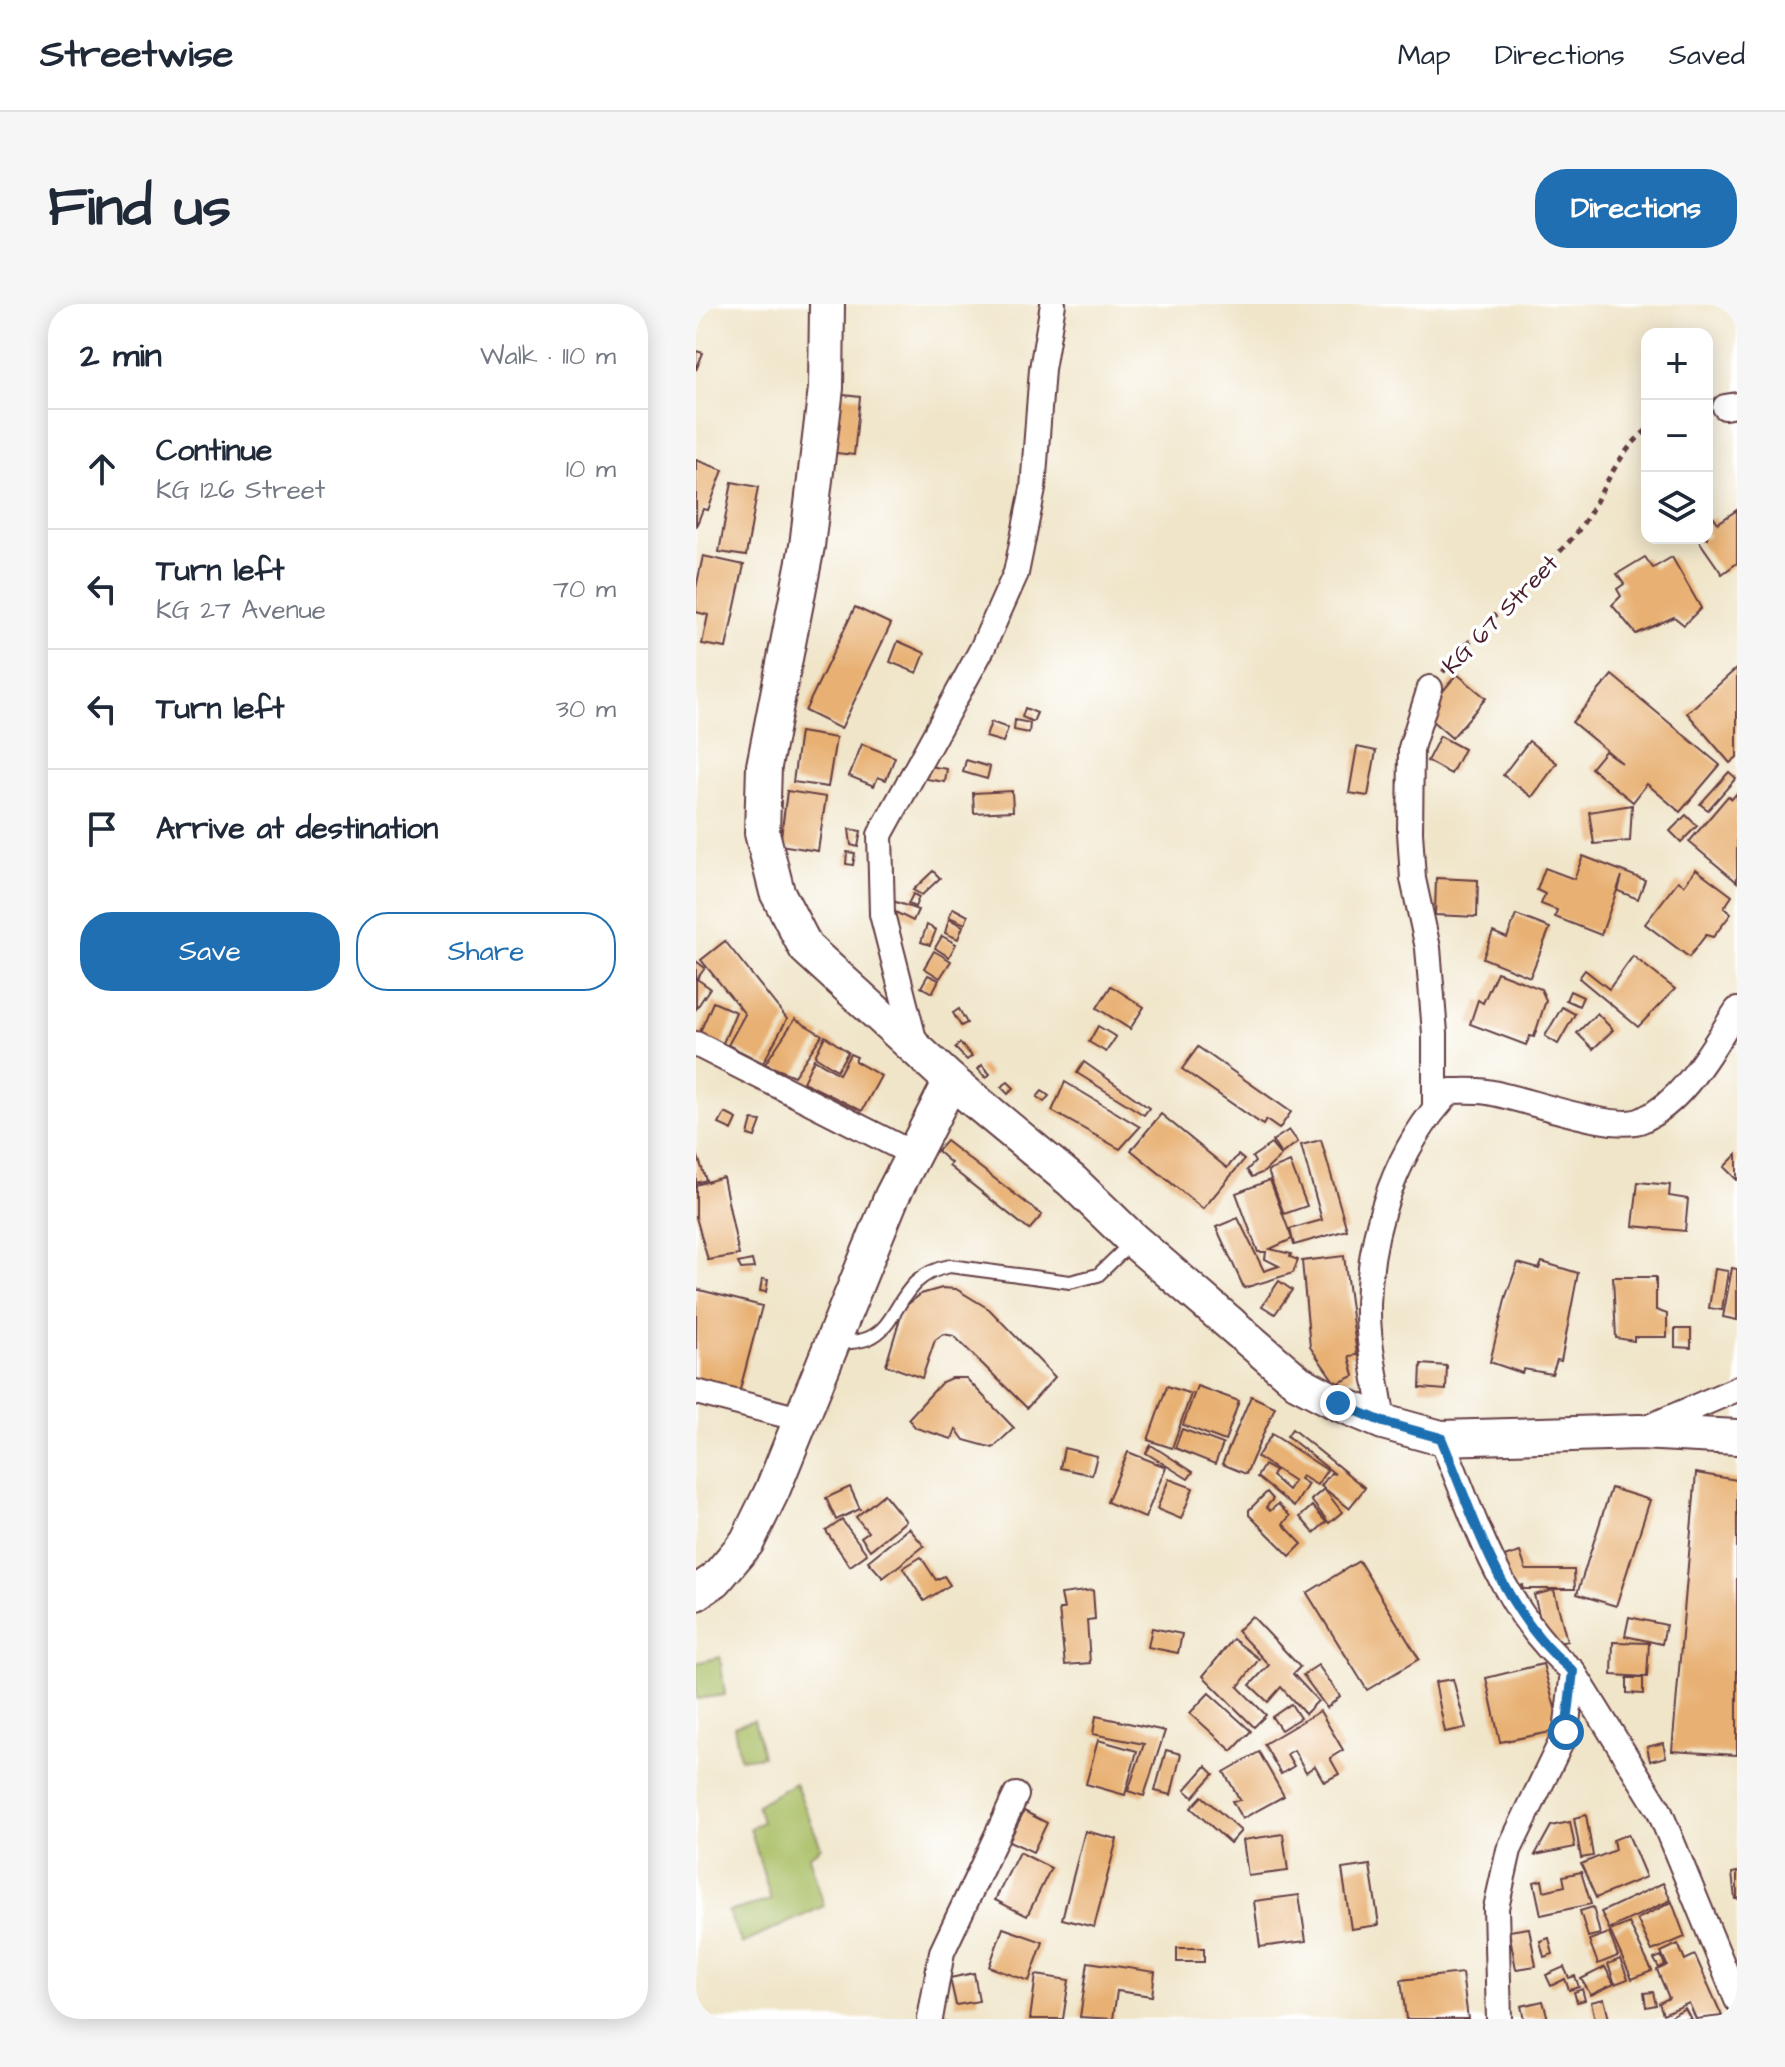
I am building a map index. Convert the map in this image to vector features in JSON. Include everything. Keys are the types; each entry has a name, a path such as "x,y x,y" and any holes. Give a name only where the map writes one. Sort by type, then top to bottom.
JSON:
{"main road":[{"path":"827,304 826,388 807,546 764,766 762,833 777,892 806,948 951,1081 1072,1181 1133,1240 1298,1382 1383,1422 1441,1438 1639,1432 1737,1437"},
{"path":"696,1593 715,1580 747,1542 892,1196 951,1081"}],"street":[{"path":"917,1049 882,914 880,835 982,649 1016,573 1033,489 1042,369 1053,304"},
{"name":"KG 67 Street","path":"1430,688 1411,748 1410,832 1413,879 1428,948 1435,1033 1435,1107"},
{"path":"1383,1422 1368,1307 1377,1225 1406,1152 1435,1107 1451,1091 1484,1091 1565,1112 1624,1123 1641,1120 1682,1088 1737,1010"},
{"path":"696,1044 913,1154"},
{"path":"1639,1432 1737,1389"},
{"path":"696,1392 800,1419"},
{"path":"1441,1438 1502,1582 1553,1655 1573,1671 1659,1810 1737,2000"},
{"path":"1499,2019 1496,1908 1509,1850 1566,1732 1573,1671"},
{"path":"930,2019 942,1952 1016,1795"}],"lane":[{"path":"831,1346 870,1338 883,1328 913,1284 932,1269 950,1266 1070,1282 1098,1275 1133,1240"}],"path":[{"name":"KG 67 Street","path":"1430,688 1472,637 1516,598 1540,568 1568,544 1595,504 1609,473 1630,444 1641,435"}],"green space":[{"path":"720,1657 725,1695 696,1699 696,1663"},
{"path":"754,1720 763,1756 740,1759 734,1726"},
{"path":"795,1783 821,1847 809,1856 824,1906 742,1944 728,1912 771,1900 750,1828 762,1822 757,1805"}],"building":[{"path":"696,351 703,353 696,370"},
{"path":"826,393 860,397 854,455 819,451"},
{"path":"696,460 723,470 708,510 703,509 696,527"},
{"path":"732,482 758,487 746,556 719,552"},
{"path":"1737,510 1737,563 1722,574 1701,544 1713,544 1714,517 1718,523"},
{"path":"703,556 744,565 726,648 702,644 708,615 696,612 696,588"},
{"path":"1645,557 1653,568 1672,557 1701,608 1684,625 1674,617 1636,634 1612,605 1621,596 1617,589 1624,584 1617,574"},
{"path":"855,607 891,624 841,729 805,711"},
{"path":"898,641 925,653 917,673 890,662"},
{"path":"1737,668 1737,757 1730,763 1687,713"},
{"path":"1457,674 1486,698 1452,738 1424,714"},
{"path":"1612,675 1720,765 1680,812 1647,784 1633,802 1591,768 1605,751 1622,763 1572,722"},
{"path":"1025,708 1037,713 1033,722 1022,717"},
{"path":"1015,720 1030,723 1029,733 1014,730"},
{"path":"991,722 1008,728 1003,742 986,737"},
{"path":"800,732 836,738 828,787 793,782"},
{"path":"1440,736 1464,749 1451,774 1427,761"},
{"path":"1529,741 1557,763 1532,797 1503,775"},
{"path":"862,744 895,757 886,780 878,777 874,786 849,776"},
{"path":"1357,747 1376,751 1368,796 1349,793"},
{"path":"966,760 990,767 987,779 963,772"},
{"path":"929,766 947,769 945,782 927,779"},
{"path":"1729,772 1736,778 1708,810 1700,804"},
{"path":"787,791 826,797 818,851 780,845"},
{"path":"1012,791 1013,811 974,813 973,793"},
{"path":"1737,793 1737,882 1689,842 1728,796 1732,799"},
{"path":"1632,805 1630,841 1594,844 1589,812"},
{"path":"1686,815 1697,826 1681,842 1670,831"},
{"path":"849,829 861,831 858,847 851,845"},
{"path":"847,852 855,853 853,865 846,864"},
{"path":"1583,856 1645,880 1638,899 1618,891 1622,876 1601,935 1555,917 1557,910 1541,904 1545,894 1537,890 1545,868 1574,879"},
{"path":"1696,869 1732,896 1724,908 1731,914 1713,937 1706,935 1689,957 1645,924 1678,881 1684,885"},
{"path":"933,871 940,878 922,895 913,890"},
{"path":"1436,878 1478,880 1477,917 1435,915"},
{"path":"913,894 919,897 915,907 908,904"},
{"path":"893,901 918,910 913,921 889,909"},
{"path":"953,908 968,916 965,924 949,917"},
{"path":"1516,915 1550,928 1530,977 1483,958 1493,932 1507,938"},
{"path":"949,919 963,926 958,939 945,933"},
{"path":"927,925 936,930 930,945 921,942"},
{"path":"942,936 956,944 949,957 935,948"},
{"path":"725,941 787,1019 763,1063 728,1045 745,1014 701,960"},
{"path":"934,951 951,961 940,978 924,968"},
{"path":"1633,956 1675,989 1638,1027 1579,978 1585,970 1609,989"},
{"path":"696,961 705,968 697,979 710,988 696,1009"},
{"path":"1497,972 1541,989 1546,1000 1534,1037 1530,1036 1526,1045 1470,1024 1478,1000 1483,1003"},
{"path":"928,975 939,980 932,993 921,987"},
{"path":"1111,986 1144,1007 1130,1029 1097,1008"},
{"path":"1570,991 1583,997 1579,1006 1566,1000"},
{"path":"713,1002 736,1012 721,1048 697,1039"},
{"path":"1562,1007 1575,1014 1558,1044 1545,1036"},
{"path":"959,1009 967,1023 961,1026 953,1013"},
{"path":"1597,1013 1613,1030 1593,1049 1577,1033"},
{"path":"795,1019 822,1035 794,1076 765,1064"},
{"path":"1098,1026 1116,1037 1106,1052 1089,1042"},
{"path":"825,1036 848,1052 837,1070 815,1056"},
{"path":"960,1043 972,1056 967,1060 955,1048"},
{"path":"1198,1047 1291,1112 1279,1129 1266,1120 1263,1125 1182,1069"},
{"path":"850,1054 857,1057 855,1061 881,1076 862,1111 803,1082 814,1059 839,1074"},
{"path":"1084,1062 1149,1108 1144,1115 1077,1073"},
{"path":"982,1065 990,1074 986,1078 978,1069"},
{"path":"1008,1082 1014,1088 1008,1094 1001,1087"},
{"path":"1065,1082 1140,1127 1120,1149 1052,1111"},
{"path":"1042,1091 1049,1096 1044,1102 1037,1097"},
{"path":"725,1113 737,1119 732,1130 719,1124"},
{"path":"1161,1114 1227,1168 1238,1155 1244,1160 1203,1209 1131,1150"},
{"path":"752,1120 761,1121 755,1137 748,1135"},
{"path":"1289,1130 1298,1142 1281,1154 1272,1141"},
{"path":"1321,1140 1347,1230 1294,1245 1290,1229 1322,1220 1301,1145"},
{"path":"946,1141 1042,1215 1029,1230 949,1166 951,1163 937,1151"},
{"path":"1271,1144 1281,1156 1264,1172 1252,1177 1247,1170 1255,1162 1252,1157"},
{"path":"696,1151 706,1180 696,1183"},
{"path":"1737,1154 1737,1180 1724,1167"},
{"path":"1290,1162 1307,1206 1284,1214 1268,1171"},
{"path":"723,1177 739,1255 708,1260 696,1217 696,1185"},
{"path":"1270,1180 1292,1239 1270,1249 1291,1254 1290,1257 1298,1260 1293,1273 1244,1288 1216,1227 1238,1218 1264,1271 1279,1266 1265,1259 1266,1252 1258,1252 1236,1193"},
{"path":"1638,1182 1670,1185 1669,1196 1688,1199 1685,1231 1633,1226"},
{"path":"1344,1256 1357,1355 1349,1356 1354,1376 1336,1384 1310,1347 1302,1261"},
{"path":"752,1260 754,1268 741,1269 738,1263"},
{"path":"1542,1262 1578,1273 1561,1361 1557,1360 1552,1374 1524,1369 1522,1373 1490,1362 1506,1296 1518,1263 1539,1269"},
{"path":"1732,1268 1737,1269 1737,1320 1723,1317"},
{"path":"1715,1269 1728,1271 1722,1310 1709,1308"},
{"path":"1613,1277 1656,1277 1656,1310 1667,1314 1667,1337 1634,1337 1634,1341 1616,1338"},
{"path":"762,1279 768,1280 766,1292 760,1291"},
{"path":"1279,1281 1292,1290 1275,1314 1262,1306"},
{"path":"942,1288 956,1289 989,1309 1055,1377 1027,1408 954,1336 943,1334 935,1340 922,1378 886,1365 903,1308 921,1294"},
{"path":"696,1289 762,1306 738,1397 696,1389"},
{"path":"1675,1329 1691,1329 1691,1348 1675,1347"},
{"path":"1421,1364 1447,1366 1446,1390 1420,1388"},
{"path":"951,1378 966,1378 1014,1428 993,1448 964,1440 956,1429 952,1439 916,1428 908,1419 942,1382"},
{"path":"1167,1386 1191,1394 1172,1448 1148,1440"},
{"path":"1197,1386 1239,1401 1225,1441 1183,1425"},
{"path":"1251,1396 1275,1407 1246,1474 1222,1464"},
{"path":"1182,1429 1223,1444 1215,1464 1175,1448"},
{"path":"1292,1429 1365,1488 1349,1508 1321,1486 1331,1473 1335,1474 1287,1436"},
{"path":"1272,1434 1327,1470 1317,1485 1302,1476 1300,1479 1308,1484 1294,1507 1257,1477 1264,1465 1275,1471 1272,1476 1288,1490 1294,1481 1257,1457"},
{"path":"1151,1445 1193,1472 1188,1479 1146,1453"},
{"path":"1064,1448 1097,1456 1092,1475 1060,1468"},
{"path":"1128,1452 1166,1467 1145,1518 1107,1502"},
{"path":"1696,1473 1737,1480 1737,1755 1672,1751"},
{"path":"1169,1479 1193,1488 1181,1519 1157,1509"},
{"path":"850,1487 860,1509 836,1520 826,1498"},
{"path":"1611,1488 1650,1500 1616,1606 1577,1594"},
{"path":"1324,1489 1342,1512 1329,1523 1311,1500"},
{"path":"1267,1492 1273,1499 1266,1507 1270,1511 1278,1504 1290,1516 1283,1524 1302,1544 1290,1556 1249,1515 1249,1510"},
{"path":"884,1494 906,1521 870,1550 861,1537 868,1532 856,1517"},
{"path":"1312,1506 1326,1522 1314,1533 1300,1517"},
{"path":"842,1520 867,1554 850,1566 826,1531"},
{"path":"909,1528 924,1546 883,1578 868,1561"},
{"path":"1520,1552 1526,1570 1574,1570 1575,1589 1522,1589 1523,1585 1511,1588 1501,1558"},
{"path":"921,1557 936,1580 944,1576 950,1585 924,1601 903,1568"},
{"path":"1359,1561 1419,1659 1367,1690 1307,1593"},
{"path":"1093,1590 1095,1619 1087,1620 1090,1663 1065,1665 1059,1609 1064,1609 1061,1594"},
{"path":"1554,1590 1567,1641 1547,1646 1534,1595"},
{"path":"1252,1616 1300,1667 1293,1674 1318,1701 1305,1714 1281,1687 1268,1702 1250,1685 1269,1665 1237,1631"},
{"path":"1629,1617 1666,1625 1662,1644 1625,1636"},
{"path":"1152,1628 1182,1634 1178,1653 1148,1647"},
{"path":"1233,1639 1259,1659 1238,1687 1266,1715 1254,1727 1203,1676"},
{"path":"1613,1642 1649,1643 1647,1677 1612,1675"},
{"path":"1543,1664 1561,1730 1500,1742 1486,1678"},
{"path":"1318,1665 1340,1696 1327,1708 1303,1675"},
{"path":"1627,1678 1643,1678 1643,1694 1627,1693"},
{"path":"1453,1679 1466,1728 1445,1732 1435,1682"},
{"path":"1209,1693 1251,1731 1232,1751 1190,1713"},
{"path":"1291,1704 1300,1718 1281,1730 1272,1717"},
{"path":"1320,1711 1343,1750 1330,1758 1339,1774 1324,1782 1315,1766 1306,1772 1294,1750 1287,1754 1294,1766 1281,1774 1264,1744"},
{"path":"1096,1716 1165,1731 1144,1796 1128,1791 1144,1744 1093,1734"},
{"path":"1098,1740 1137,1751 1125,1795 1086,1784"},
{"path":"1663,1743 1666,1757 1650,1761 1647,1747"},
{"path":"1166,1750 1181,1754 1171,1795 1155,1791"},
{"path":"1259,1752 1284,1796 1242,1819 1232,1801 1240,1800 1224,1772"},
{"path":"1206,1766 1214,1774 1193,1797 1185,1790"},
{"path":"1202,1796 1241,1831 1230,1843 1191,1808"},
{"path":"1024,1811 1047,1823 1033,1852 1009,1841"},
{"path":"1586,1815 1593,1856 1581,1858 1574,1818"},
{"path":"1570,1822 1575,1847 1535,1855 1551,1826"},
{"path":"1085,1831 1117,1839 1094,1927 1062,1919"},
{"path":"1283,1834 1288,1871 1248,1876 1243,1840"},
{"path":"1628,1834 1646,1877 1596,1898 1581,1864 1615,1850 1613,1840"},
{"path":"1019,1852 1051,1868 1027,1916 995,1900"},
{"path":"1370,1865 1379,1925 1351,1929 1342,1869"},
{"path":"1581,1872 1591,1904 1541,1915 1534,1882 1542,1880 1544,1891 1565,1886 1563,1876"},
{"path":"1737,1872 1737,1899 1735,1899 1732,1873"},
{"path":"1663,1883 1671,1900 1609,1929 1601,1912"},
{"path":"1299,1895 1306,1941 1260,1947 1254,1901"},
{"path":"1672,1902 1685,1937 1652,1951 1637,1919"},
{"path":"1593,1907 1600,1934 1588,1937 1580,1911"},
{"path":"1629,1923 1652,1971 1632,1979 1610,1931"},
{"path":"1003,1928 1043,1942 1029,1981 989,1967"},
{"path":"1529,1928 1536,1966 1516,1969 1509,1931"},
{"path":"1609,1933 1618,1956 1598,1964 1589,1940"},
{"path":"1549,1938 1553,1954 1544,1957 1540,1941"},
{"path":"1678,1944 1685,1960 1695,1955 1722,2016 1696,2019 1689,2003 1663,2014 1659,2003 1669,1998 1657,1970 1667,1965 1661,1952"},
{"path":"1177,1948 1204,1948 1204,1962 1177,1962"},
{"path":"1661,1956 1665,1965 1659,1968 1654,1959"},
{"path":"1620,1959 1628,1979 1615,1984 1608,1964"},
{"path":"1088,1962 1155,1972 1152,1996 1117,1991 1113,2019 1080,2017"},
{"path":"1564,1967 1569,1978 1575,1976 1579,1987 1569,1990 1565,1979 1551,1986 1546,1975"},
{"path":"1605,1967 1614,1984 1591,1995 1581,1979"},
{"path":"974,1973 979,2001 956,2005 950,1978"},
{"path":"1462,1973 1468,2019 1406,2019 1401,1980"},
{"path":"1036,1975 1069,1980 1063,2019 1030,2019"},
{"path":"1582,1989 1585,2000 1577,2002 1574,1992"},
{"path":"1653,1992 1656,2005 1646,2007 1644,1993"},
{"path":"1604,1999 1609,2019 1595,2019 1591,2002"},
{"path":"1543,2001 1548,2019 1524,2019 1521,2006"},
{"path":"1685,2008 1691,2019 1665,2019"}],"route":[{"path":"1338,1403 1383,1422 1441,1438 1502,1582 1553,1655 1573,1671 1566,1732"}]}
